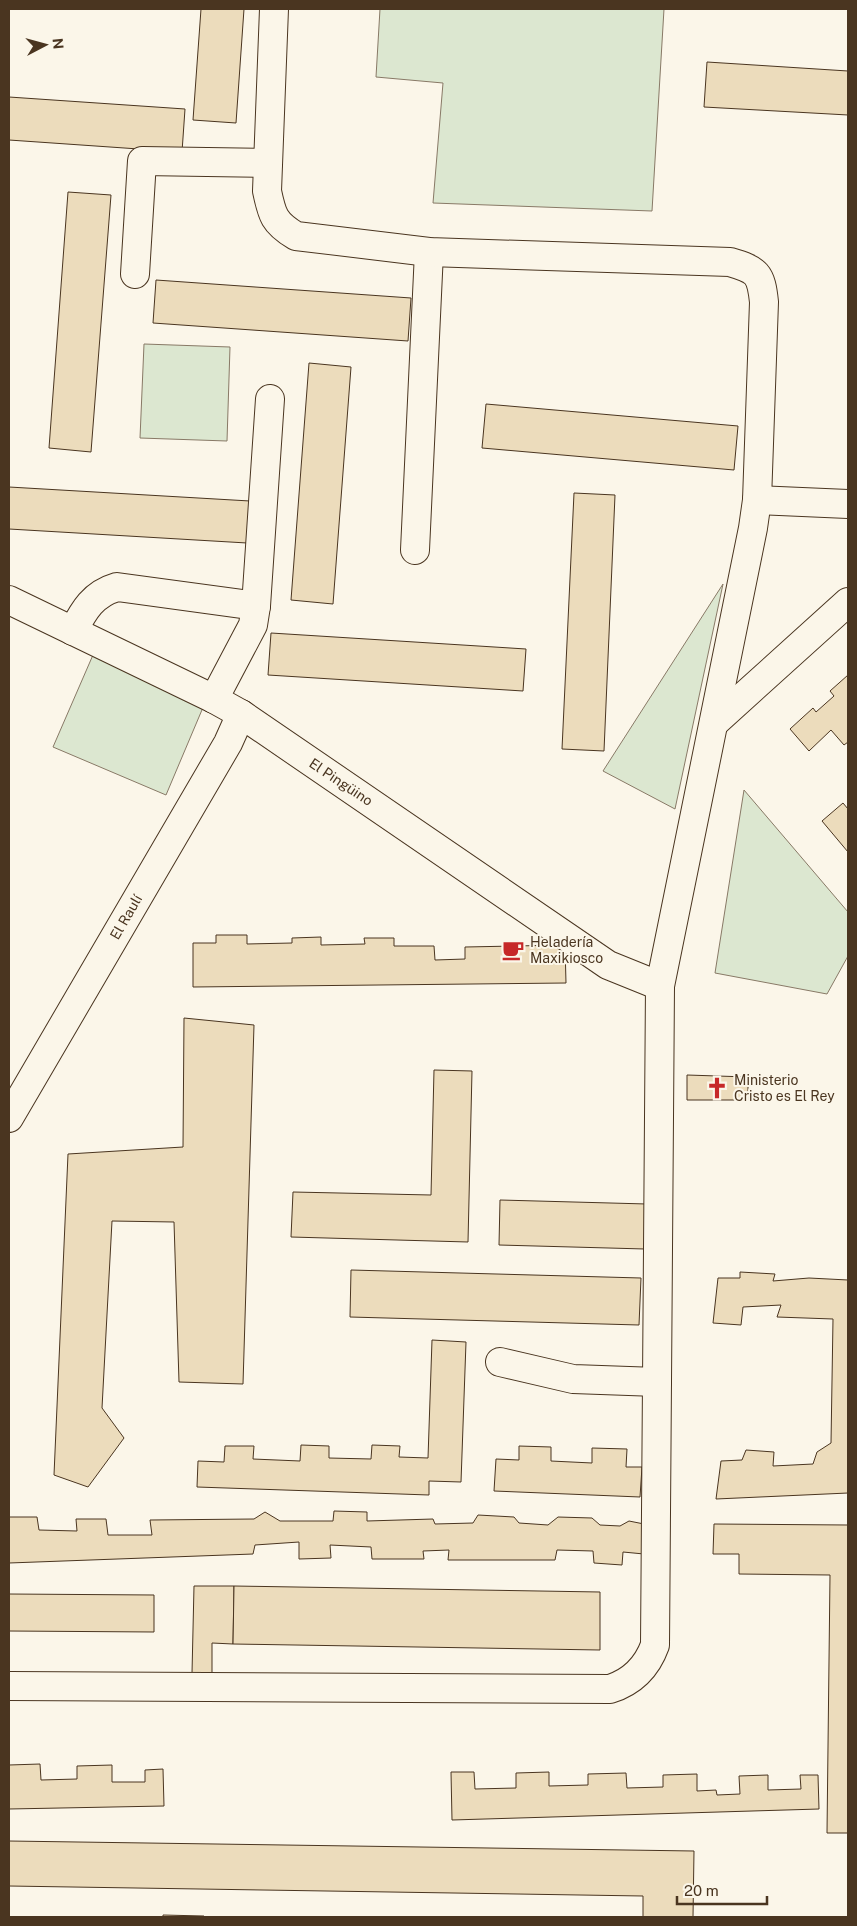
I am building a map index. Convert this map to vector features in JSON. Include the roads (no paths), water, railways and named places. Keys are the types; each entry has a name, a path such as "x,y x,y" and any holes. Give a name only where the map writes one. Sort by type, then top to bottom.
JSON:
{"street":[{"path":"9,1686 610,1689 622,1685 638,1674 650,1659 655,1645 660,986 753,528 757,500 764,302 762,281 751,268 730,262 429,252 296,236 280,227 271,211 267,191 274,9"},
{"path":"135,274 142,161 268,163"},
{"path":"415,550 429,252"},
{"path":"214,698 253,625 256,606 270,399"},
{"path":"757,500 848,504"},
{"path":"73,631 88,603 106,590 118,587 256,606"},
{"name":"El Pingüino","path":"9,600 214,698 241,714 608,965 660,986"},
{"path":"714,723 848,602"},
{"name":"El Raulí","path":"9,1118 228,743 241,714"},
{"path":"500,1362 573,1379 658,1382"}],"place":[{"name":"Heladería Maxikiosco","path":"513,950"},
{"name":"Ministerio Cristo es El Rey","path":"717,1088"}]}
